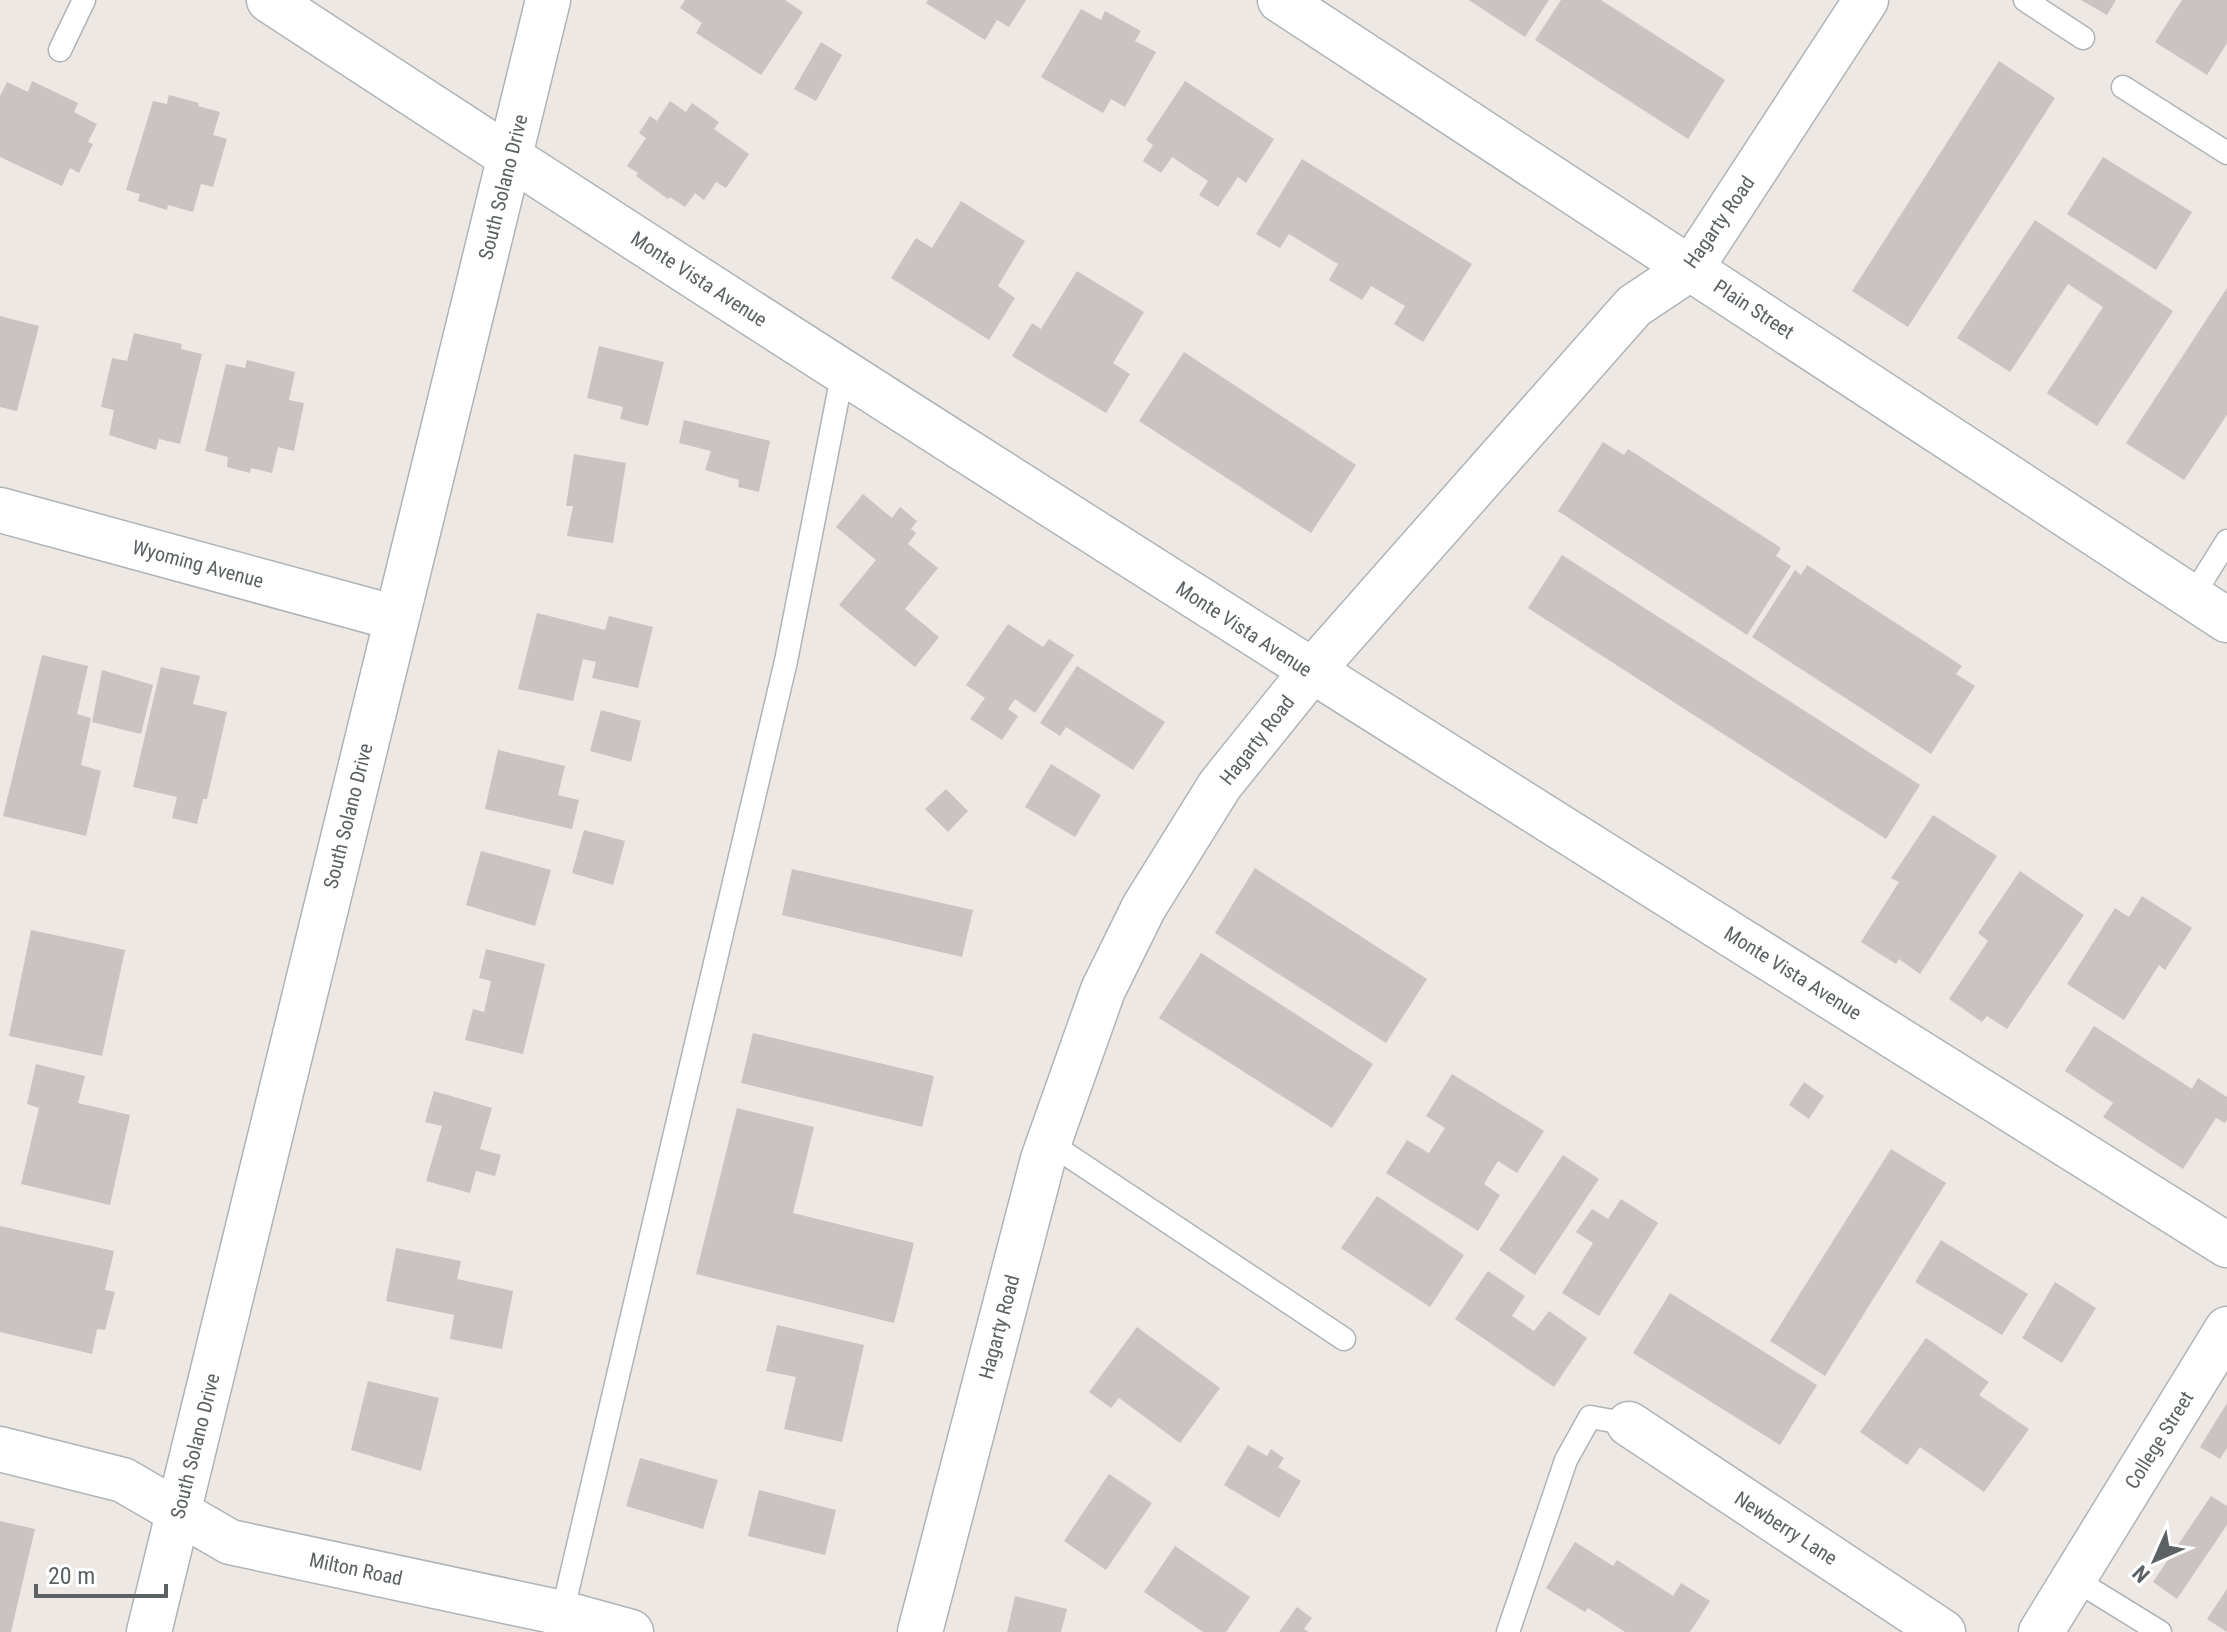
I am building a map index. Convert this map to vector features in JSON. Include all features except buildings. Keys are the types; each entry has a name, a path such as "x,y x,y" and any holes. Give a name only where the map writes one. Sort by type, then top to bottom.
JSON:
{"street":[{"name":"Monte Vista Avenue","path":"269,0 1311,672 2227,1245"},
{"name":"South Solano Drive","path":"149,1632 548,0"},
{"name":"Hagarty Road","path":"920,1632 1048,1142 1103,990 1144,907 1220,785 1311,672 1634,306 1691,268 1866,0"},
{"name":"Plain Street","path":"1288,2 2209,608"},
{"name":"Wyoming Avenue","path":"0,510 396,618"},
{"name":"College Street","path":"2041,1632 2227,1329"},
{"name":"Newberry Lane","path":"1629,1424 1943,1632"},
{"name":"Milton Road","path":"0,1449 123,1480 230,1542 559,1622 631,1632"}],"lane":[{"path":"60,50 84,0"},
{"path":"2025,0 2083,38"},
{"path":"2123,87 2227,153"},
{"path":"559,1622 786,661 843,371"},
{"path":"2209,608 2227,541"},
{"path":"1048,1142 1344,1339"},
{"path":"1508,1632 1566,1460 1590,1417 1629,1424"},
{"path":"2074,1579 2160,1632"}]}
